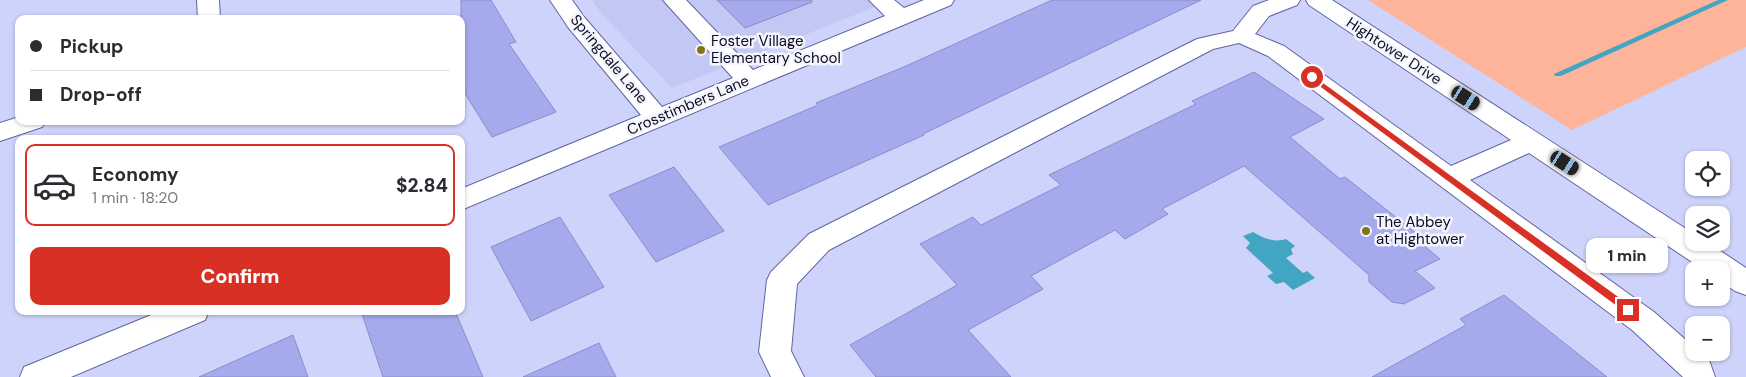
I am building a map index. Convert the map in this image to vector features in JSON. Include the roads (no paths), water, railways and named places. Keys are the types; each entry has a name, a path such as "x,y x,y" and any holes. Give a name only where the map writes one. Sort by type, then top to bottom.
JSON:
{"street":[{"path":"208,0 209,15"},
{"name":"Springdale Lane","path":"560,0 576,22 658,118"},
{"path":"674,0 749,80"},
{"path":"880,0 901,17"},
{"name":"Crosstimbers Lane","path":"465,198 943,0"},
{"path":"1240,36 1261,11 1289,0"},
{"name":"Hightower Drive","path":"1317,0 1746,282"},
{"path":"788,377 775,352 782,280 819,242 1205,44 1240,36 1276,51 1644,321 1697,370 1699,377"},
{"path":"0,132 22,125"},
{"path":"1449,178 1532,141"},
{"path":"36,377 184,315"}],"waterway":[{"path":"1558,74 1724,0"}],"place":[{"name":"Foster Village Elementary School","path":"701,50"},
{"name":"The Abbey at Hightower","path":"1366,231"}]}
